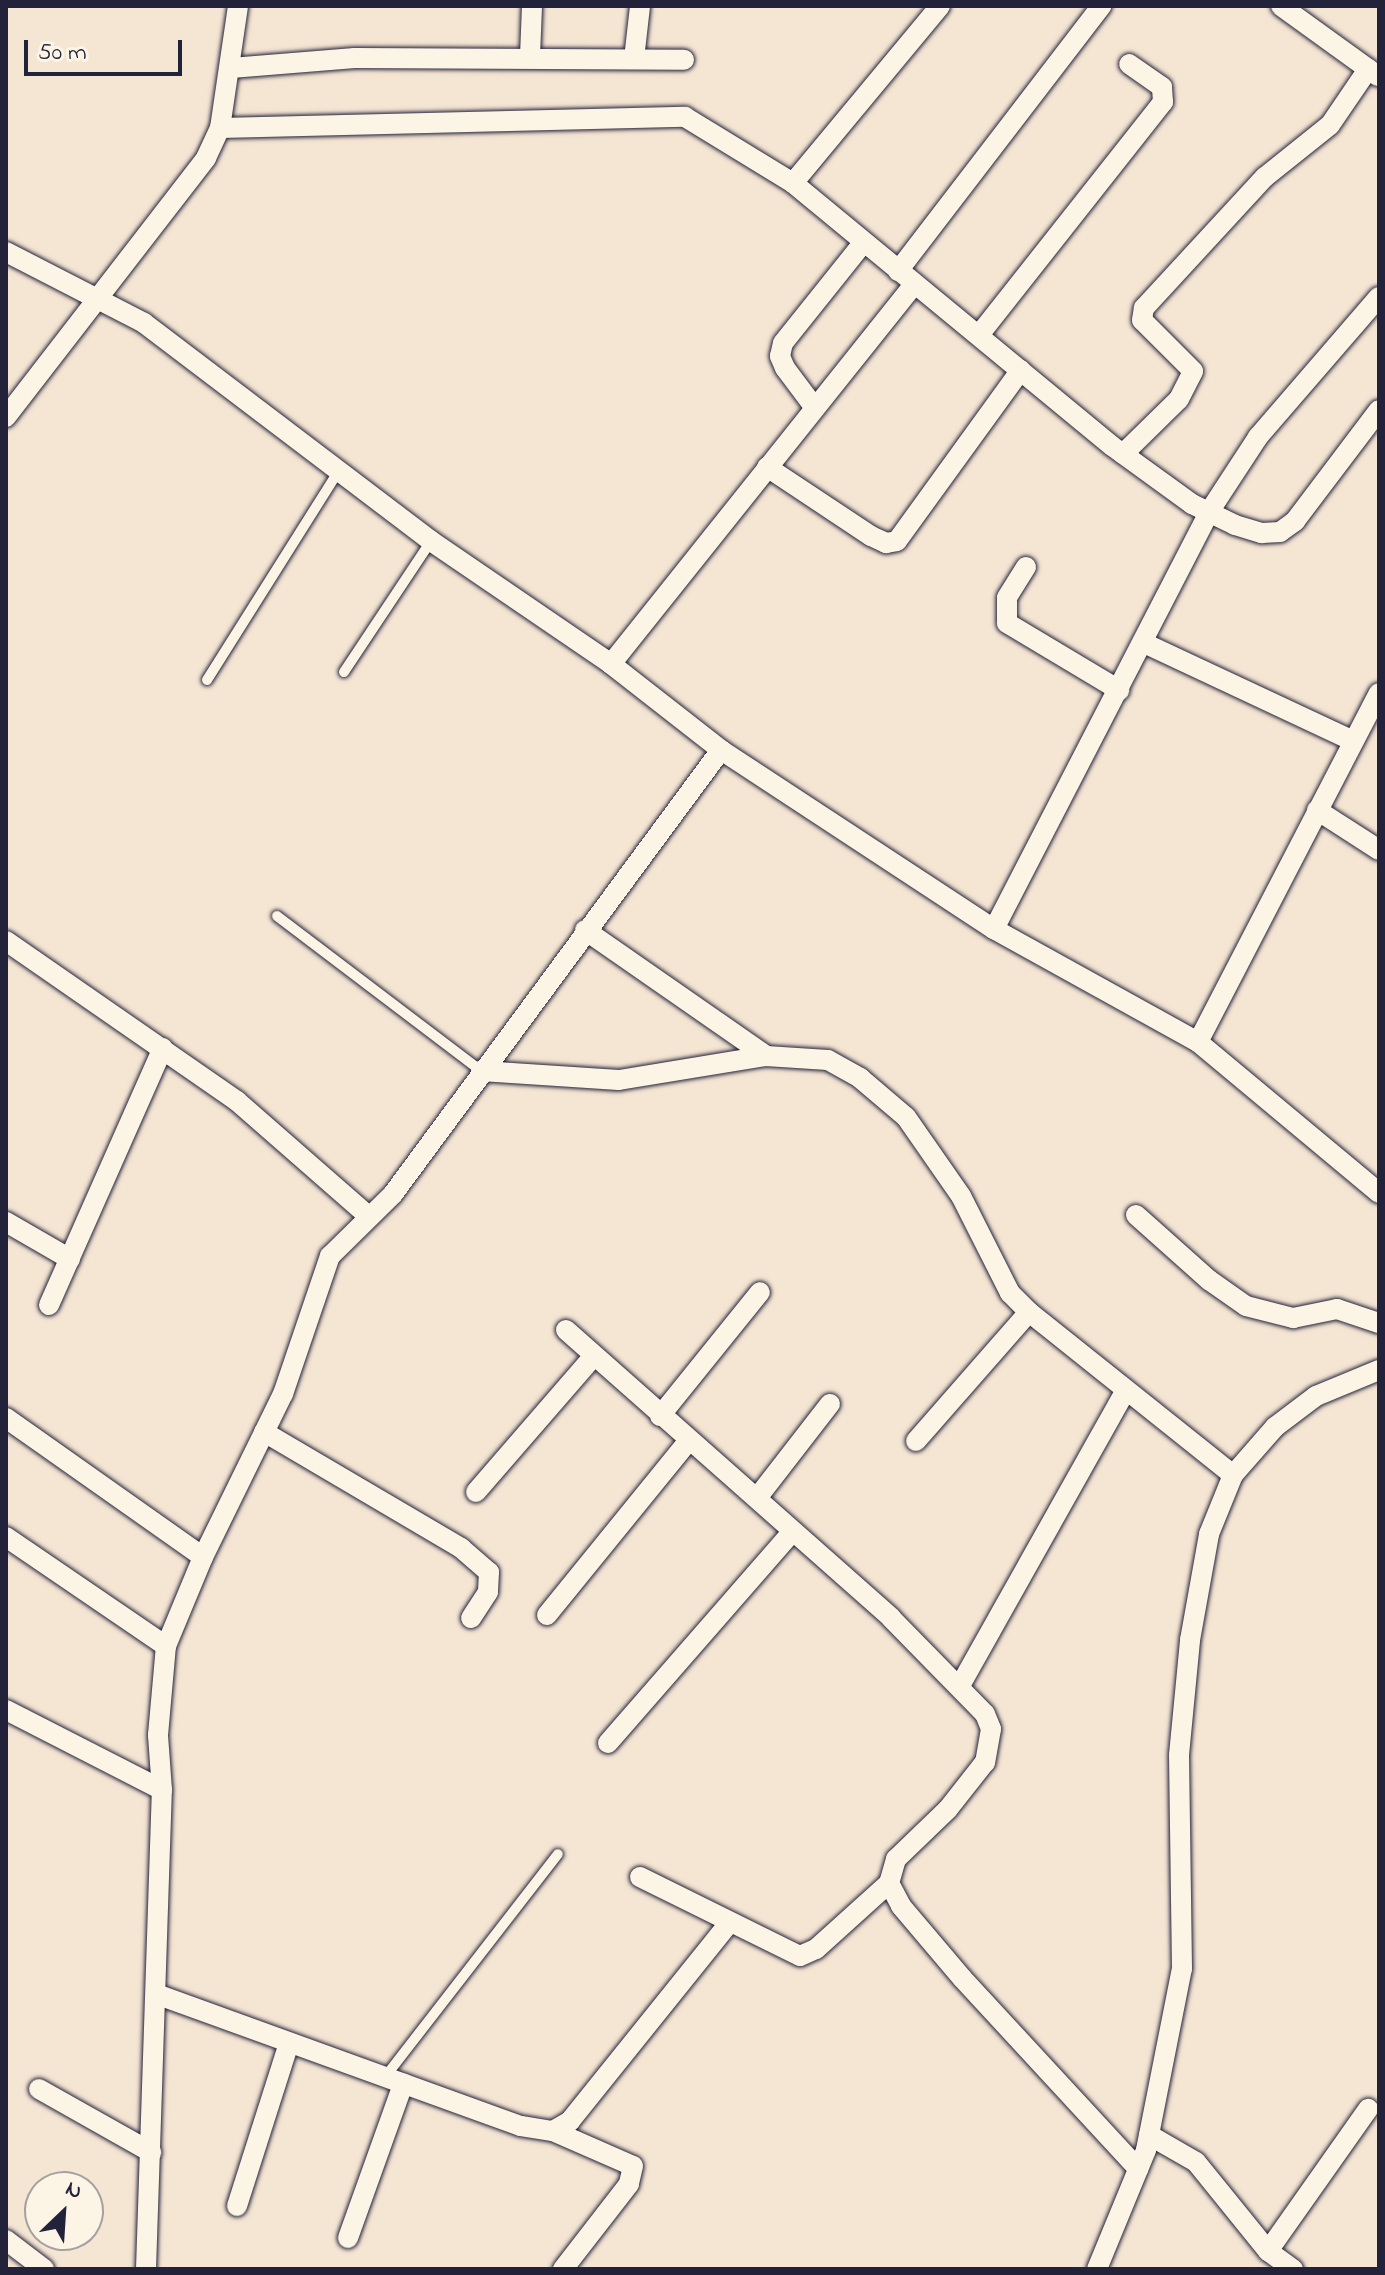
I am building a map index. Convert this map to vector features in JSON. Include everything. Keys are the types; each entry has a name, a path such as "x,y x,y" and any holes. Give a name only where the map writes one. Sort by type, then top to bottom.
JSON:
{"street":[{"path":"6,417 206,158 220,128 238,6"},
{"path":"530,56 532,6"},
{"path":"634,59 640,6"},
{"path":"793,183 940,6"},
{"path":"898,271 1101,6"},
{"path":"1123,454 1179,399 1193,371 1142,320 1144,308 1265,177 1330,125 1373,73 1281,6"},
{"path":"231,68 355,58 530,56 684,60"},
{"path":"979,335 1163,102 1162,87 1129,64"},
{"path":"220,128 685,117 793,183 1123,454 1209,512 1262,533 1280,532 1295,521 1379,410"},
{"path":"815,408 785,368 780,356 783,343 863,243"},
{"path":"6,252 97,303 144,323 431,541 611,664 721,750 994,929 1198,1042 1379,1193"},
{"path":"611,664 914,285"},
{"path":"994,929 1209,512 1258,437 1379,297"},
{"path":"767,467 871,536 886,543 897,541 1021,370"},
{"path":"1026,567 1007,598 1007,623 1119,690"},
{"path":"1144,643 1351,740"},
{"path":"1198,1042 1351,740 1379,693"},
{"path":"146,2269 162,1790 158,1735 166,1646 203,1557 283,1394 330,1256 367,1215 393,1194 585,930 721,750"},
{"path":"1317,810 1379,850"},
{"path":"585,930 766,1056"},
{"path":"6,941 237,1101 367,1215"},
{"path":"49,1305 163,1048"},
{"path":"481,1071 619,1080 766,1056 828,1060 860,1078 906,1117 961,1196 1010,1293 1125,1392 1233,1475"},
{"path":"1136,1215 1209,1280 1246,1306 1293,1318 1337,1309 1379,1323"},
{"path":"6,1222 70,1259"},
{"path":"660,1416 760,1292"},
{"path":"916,1441 1029,1312"},
{"path":"566,1330 961,1684 991,1729 985,1762 948,1809 896,1859 889,1883 816,1949 800,1956 640,1877"},
{"path":"476,1492 594,1356"},
{"path":"1097,2269 1149,2135 1182,1969 1179,1755 1190,1640 1209,1534 1233,1475 1275,1427 1316,1396 1379,1370"},
{"path":"961,1684 1125,1392"},
{"path":"757,1498 830,1404"},
{"path":"6,1418 203,1557"},
{"path":"264,1432 461,1548 489,1572 488,1592 471,1618"},
{"path":"547,1615 689,1440"},
{"path":"608,1743 793,1531"},
{"path":"6,1537 166,1646"},
{"path":"6,1710 132,1779 162,1790"},
{"path":"889,1883 901,1906 962,1978 1138,2169"},
{"path":"553,2131 570,2121 729,1923"},
{"path":"156,1994 521,2126 553,2131 633,2166 629,2184 563,2269"},
{"path":"237,2206 289,2043"},
{"path":"348,2238 394,2081"},
{"path":"39,2089 151,2152"},
{"path":"1268,2251 1368,2109"},
{"path":"1149,2135 1196,2162 1268,2251 1293,2269"},
{"path":"6,2240 40,2268"}],"lane":[{"path":"207,680 339,470"},
{"path":"344,672 431,541"},
{"path":"277,916 481,1071"},
{"path":"394,2081 558,1854"}]}
